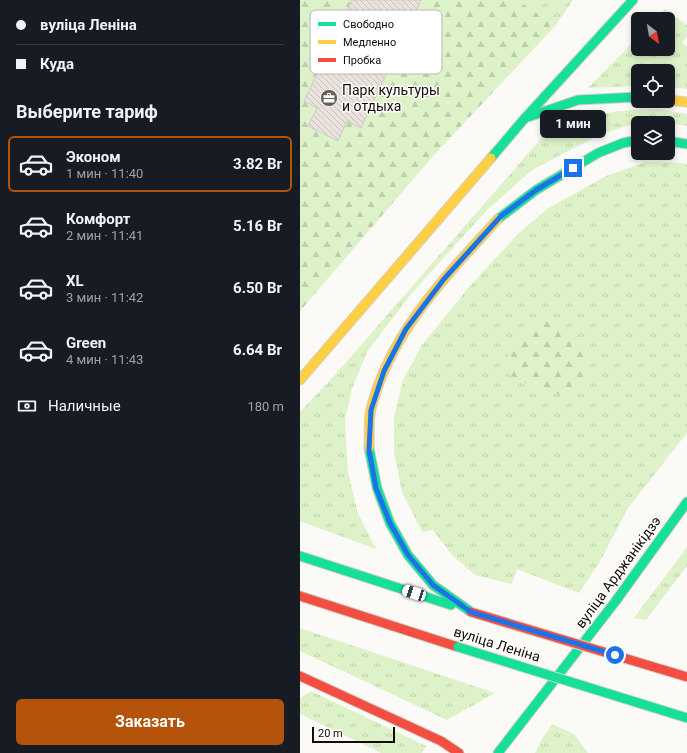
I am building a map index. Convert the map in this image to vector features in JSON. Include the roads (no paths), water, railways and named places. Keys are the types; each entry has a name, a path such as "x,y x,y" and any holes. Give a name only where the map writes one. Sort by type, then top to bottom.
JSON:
{"main road":[{"path":"300,380 525,118 633,0"},
{"path":"525,118 578,100 631,97"},
{"path":"675,101 687,102"},
{"path":"471,612 433,585 408,555 390,523 376,488 369,450 371,410 384,371 406,329 444,279 501,216 536,190 598,153 631,141"},
{"path":"675,142 687,144"},
{"name":"вуліца Арджанікідзэ","path":"498,753 615,602 687,502"},
{"name":"вуліца Леніна","path":"300,556 471,612 687,676"},
{"name":"вуліца Леніна","path":"300,596 687,718"},
{"path":"300,676 441,741 459,753"}],"place":[{"name":"Парк культуры и отдыха","path":"329,98"}]}
